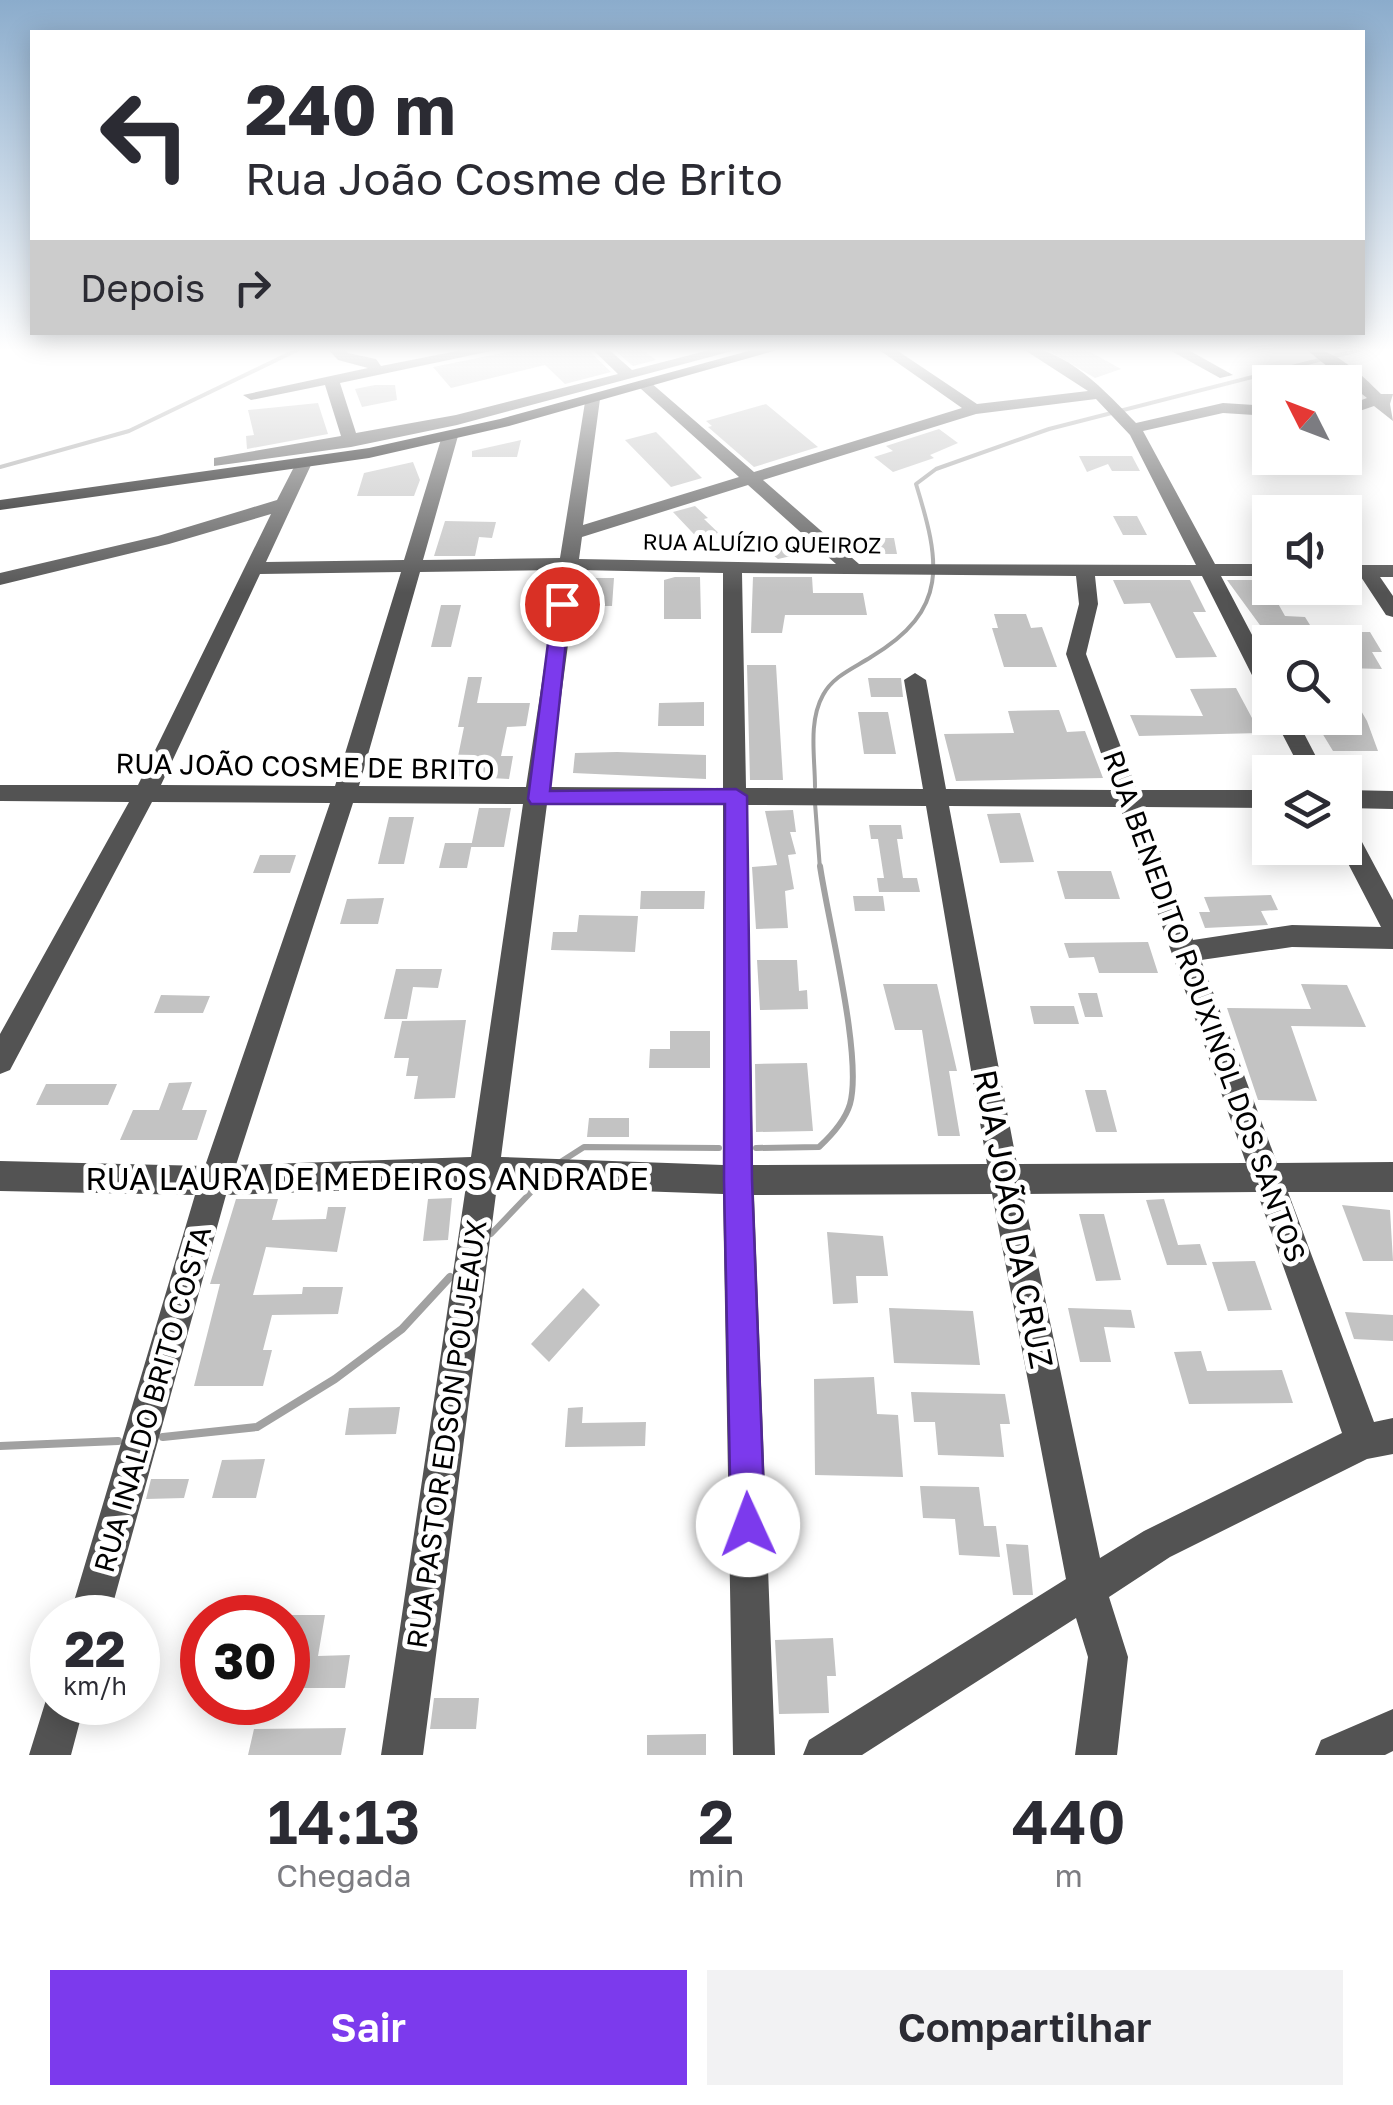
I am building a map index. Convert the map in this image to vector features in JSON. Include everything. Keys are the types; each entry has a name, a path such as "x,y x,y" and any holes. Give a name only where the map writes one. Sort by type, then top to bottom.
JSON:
{"main road":[{"path":"0,505 302,465 477,429"}],"street":[{"path":"347,429 351,442"},
{"path":"220,462 412,429"},
{"name":"RUA PASTOR EDSON POUJEAUX","path":"402,1755 539,799 566,564 588,429"},
{"path":"691,429 852,568"},
{"path":"573,534 909,429"},
{"path":"1128,429 1252,655"},
{"name":"RUA INALDO BRITO COSTA","path":"96,1595 215,1181 345,793 408,566 450,436"},
{"path":"0,1061 144,794 302,465"},
{"path":"0,579 164,540 284,504"},
{"name":"RUA ALUÍZIO QUEIROZ","path":"252,568 566,564 922,571 1252,569"},
{"path":"732,568 738,1180 754,1755"},
{"name":"RUA BENEDITO ROUXINOL DOS SANTOS","path":"1082,570 1091,587 1091,604 1076,640 1076,654 1268,1176 1378,1439"},
{"path":"1362,571 1393,571"},
{"path":"1367,571 1393,611"},
{"name":"RUA JOÃO DA CRUZ","path":"915,680 1005,1180 1088,1589 1108,1657 1096,1755"},
{"name":"RUA JOÃO COSME DE BRITO","path":"0,793 345,793 539,799 736,796 1252,799"},
{"path":"1362,799 1393,800"},
{"path":"1362,865 1393,925"},
{"path":"1186,952 1292,936 1393,938"},
{"name":"RUA LAURA DE MEDEIROS ANDRADE","path":"0,1176 215,1181 483,1170 738,1180 1393,1176"},
{"path":"824,1755 1158,1544 1378,1439"},
{"path":"50,1755 58,1725"},
{"path":"1336,1755 1393,1730"}],"building":[{"path":"253,429 326,429 328,434 247,449 246,436 254,435"},
{"path":"710,429 796,429 818,447 754,467"},
{"path":"939,429 958,443 930,455 934,458 893,472 874,457 893,451 886,446"},
{"path":"656,432 702,478 671,487 625,440"},
{"path":"521,440 517,457 472,457 472,451"},
{"path":"1079,456 1132,456 1140,471 1112,471 1108,464 1087,472"},
{"path":"413,462 420,480 414,496 357,496 364,473"},
{"path":"695,506 728,542 708,549 673,512"},
{"path":"1113,516 1137,516 1147,535 1123,535"},
{"path":"445,521 496,522 492,538 479,537 475,556 434,556"},
{"path":"793,536 813,551 778,559 763,547"},
{"path":"860,538 894,538 897,554 863,554"},
{"path":"700,577 701,619 664,619 664,580"},
{"path":"753,577 812,577 813,593 863,593 867,615 785,615 782,633 751,633"},
{"path":"595,578 614,578 612,606 592,606"},
{"path":"1113,580 1190,580 1206,612 1193,612 1217,657 1176,658 1150,603 1124,604"},
{"path":"1227,580 1252,580 1252,605 1279,605 1285,616 1305,617 1310,625 1260,625"},
{"path":"441,605 461,605 451,647 431,647"},
{"path":"994,614 1026,614 1031,628 1042,627 1057,667 1004,667 992,628 998,628"},
{"path":"1362,632 1370,632 1382,652 1372,652 1382,669 1362,668"},
{"path":"747,665 776,665 783,780 750,780"},
{"path":"468,677 482,677 477,703 530,703 526,726 507,727 501,756 513,756 509,779 454,776 464,727 458,727"},
{"path":"868,678 901,678 903,697 871,697"},
{"path":"1236,688 1252,718 1252,733 1139,736 1130,715 1203,716 1190,689"},
{"path":"704,702 704,726 658,726 659,703"},
{"path":"1059,710 1067,732 1085,731 1103,778 956,781 944,734 1014,733 1008,711"},
{"path":"858,712 888,712 896,754 864,754"},
{"path":"1362,712 1378,751 1333,751 1323,735 1362,735"},
{"path":"575,753 706,755 706,779 573,773"},
{"path":"479,808 511,808 504,847 471,847"},
{"path":"793,810 796,832 790,832 796,854 788,855 794,889 785,891 788,928 756,929 752,867 777,865 765,811"},
{"path":"1020,813 1034,862 1000,863 987,814"},
{"path":"389,817 414,817 404,864 378,864"},
{"path":"869,825 901,825 903,839 897,839 903,878 917,878 920,892 879,892 877,878 884,878 878,839 871,839"},
{"path":"445,843 472,843 467,868 439,868"},
{"path":"260,855 296,855 290,873 253,873"},
{"path":"1057,871 1111,871 1120,899 1065,899"},
{"path":"641,891 705,891 704,909 640,909"},
{"path":"1271,895 1278,910 1261,911 1268,925 1205,928 1199,912 1210,912 1204,897"},
{"path":"853,896 883,896 885,911 855,911"},
{"path":"384,898 378,924 340,924 347,899"},
{"path":"579,915 638,916 635,952 551,950 553,932 577,932"},
{"path":"1148,942 1158,973 1099,973 1094,957 1069,958 1064,943"},
{"path":"757,960 797,960 799,991 807,990 808,1009 760,1010"},
{"path":"396,969 442,969 438,988 413,987 407,1019 384,1019"},
{"path":"883,984 937,984 957,1071 949,1071 960,1136 938,1136 922,1030 895,1030"},
{"path":"1301,984 1347,985 1366,1027 1291,1026 1317,1101 1258,1100 1227,1008 1311,1009"},
{"path":"1078,993 1097,993 1103,1017 1085,1017"},
{"path":"161,995 210,996 203,1013 154,1013"},
{"path":"1030,1006 1074,1006 1079,1024 1034,1024"},
{"path":"466,1020 455,1098 414,1099 418,1076 406,1076 409,1058 394,1058 402,1021"},
{"path":"670,1031 710,1031 710,1068 649,1068 650,1049 670,1049"},
{"path":"807,1063 813,1131 756,1132 755,1064"},
{"path":"192,1082 182,1110 207,1110 197,1140 120,1140 133,1110 159,1110 169,1083"},
{"path":"46,1084 117,1084 108,1105 36,1105"},
{"path":"1085,1090 1106,1090 1117,1132 1096,1132"},
{"path":"589,1118 629,1118 629,1137 587,1137"},
{"path":"452,1198 448,1240 423,1241 428,1199"},
{"path":"236,1199 278,1199 272,1220 326,1219 328,1207 346,1207 337,1252 266,1247 253,1295 302,1294 303,1287 343,1287 338,1314 272,1315 263,1350 272,1350 263,1386 194,1386 220,1284 210,1284"},
{"path":"1164,1199 1178,1245 1200,1244 1207,1265 1167,1265 1146,1200"},
{"path":"1342,1205 1390,1210 1393,1261 1363,1261"},
{"path":"1079,1214 1104,1214 1121,1280 1096,1281"},
{"path":"827,1232 883,1236 888,1276 856,1276 858,1303 833,1304"},
{"path":"1255,1261 1272,1310 1228,1311 1212,1262"},
{"path":"583,1288 600,1305 549,1362 531,1344"},
{"path":"889,1308 973,1311 980,1365 894,1363"},
{"path":"1068,1308 1131,1310 1135,1328 1104,1327 1111,1362 1080,1362"},
{"path":"1345,1312 1393,1315 1393,1341 1354,1339"},
{"path":"1201,1351 1207,1371 1282,1370 1293,1403 1189,1404 1174,1352"},
{"path":"874,1377 877,1414 898,1415 903,1477 815,1475 814,1379"},
{"path":"911,1392 1005,1394 1010,1424 1000,1424 1004,1457 938,1455 935,1422 914,1422"},
{"path":"400,1407 396,1434 345,1435 349,1408"},
{"path":"583,1407 582,1423 646,1422 645,1446 565,1447 568,1408"},
{"path":"265,1459 256,1498 212,1498 222,1460"},
{"path":"151,1479 189,1479 184,1498 146,1499"},
{"path":"920,1486 979,1487 984,1526 996,1526 1000,1557 959,1555 955,1519 923,1518"},
{"path":"1006,1544 1028,1545 1033,1595 1013,1595"},
{"path":"310,1615 325,1615 318,1656 350,1655 345,1688 310,1688"},
{"path":"833,1638 836,1676 827,1676 829,1713 779,1714 775,1640"},
{"path":"434,1698 479,1698 476,1729 430,1729"},
{"path":"346,1728 341,1755 248,1755 254,1729"},
{"path":"706,1734 706,1755 647,1755 647,1735"}],"waterway":[{"path":"0,467 133,429"},
{"path":"815,787 814,728 818,705 827,688 897,639 915,621 926,602 933,561 916,484 936,469 1049,429"},
{"path":"815,803 820,869"},
{"path":"756,1148 819,1147 838,1127 850,1104 853,1083 848,1023 820,866"},
{"path":"559,1163 584,1147 719,1148"},
{"path":"491,1234 533,1190"},
{"path":"163,1437 257,1427 335,1379 402,1329 450,1277"},
{"path":"0,1446 118,1441"}],"route":[{"path":"562,604 539,799 736,796 738,1180 748,1525"}]}
